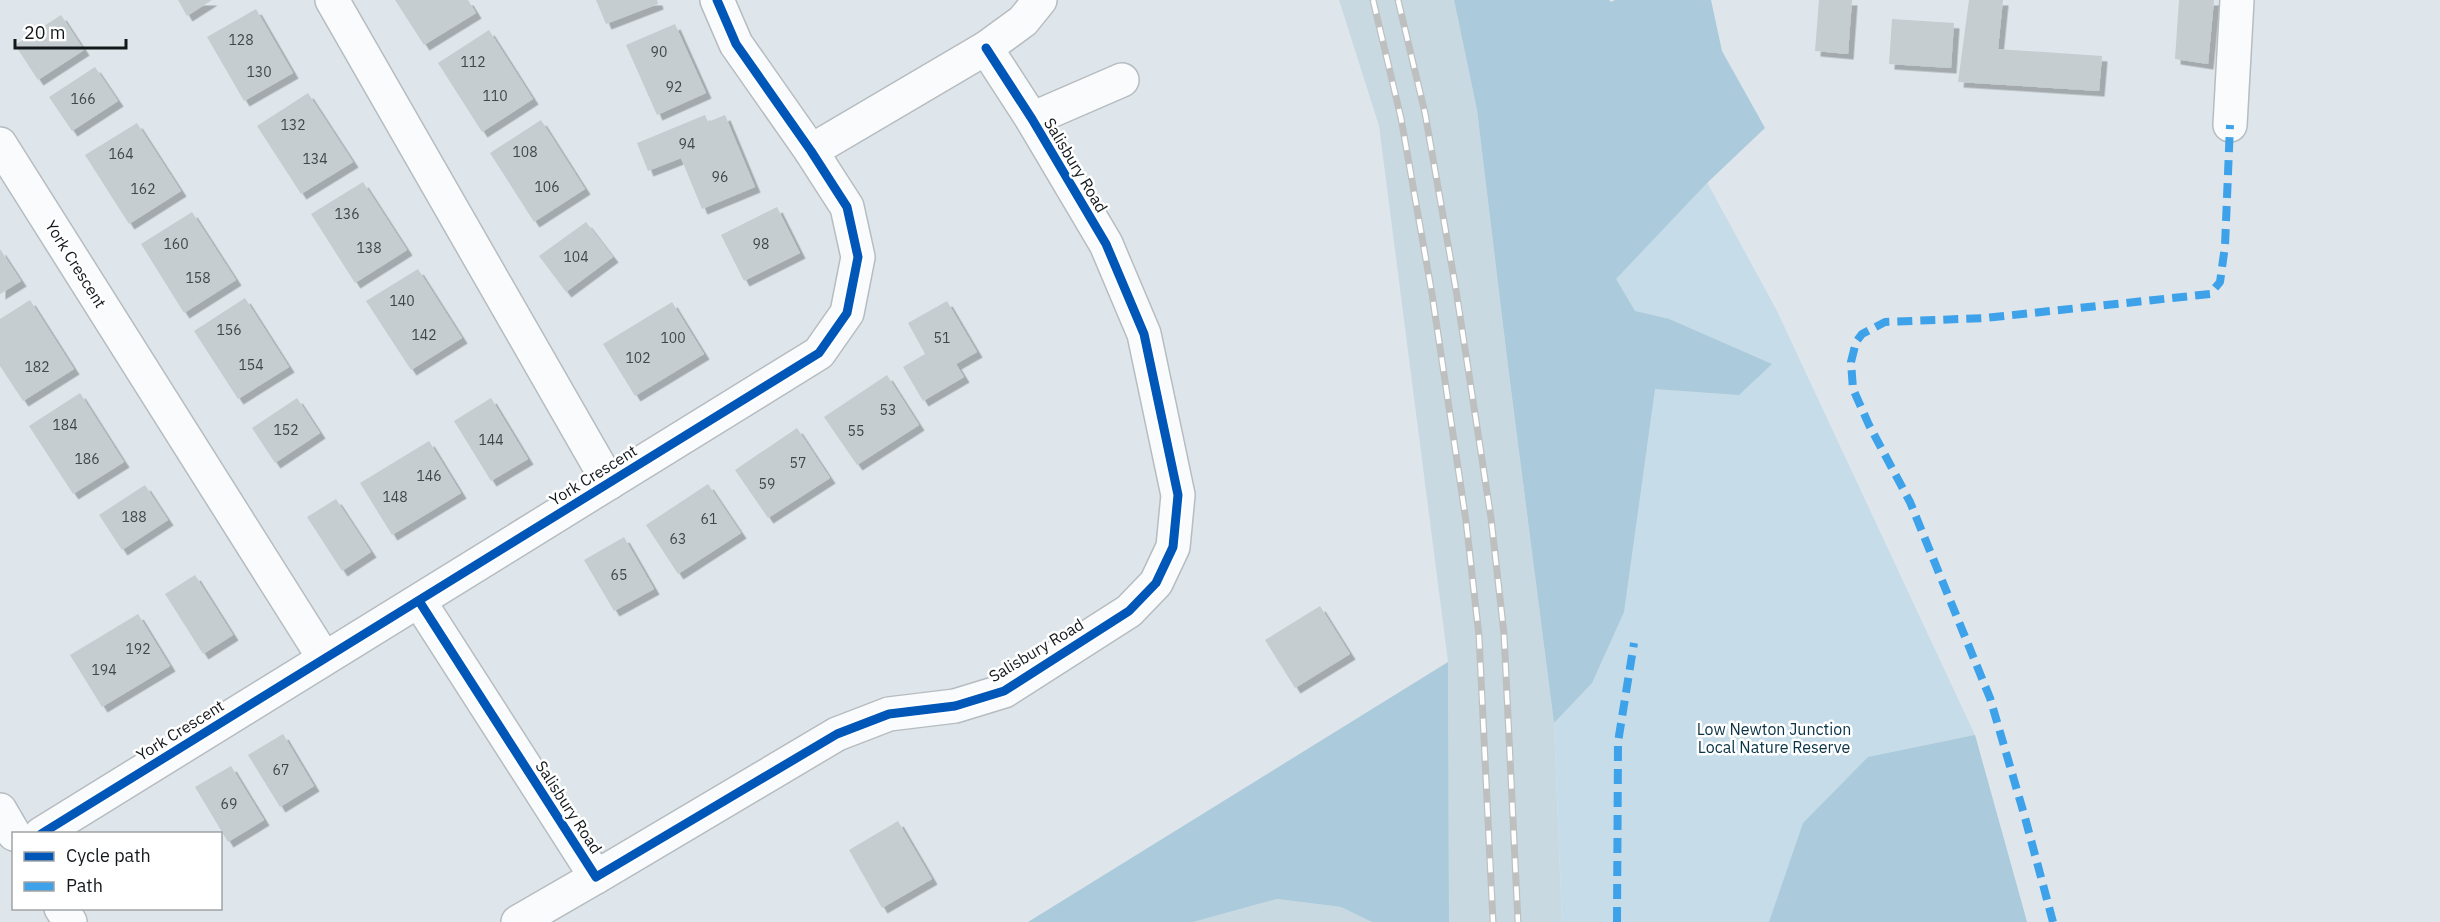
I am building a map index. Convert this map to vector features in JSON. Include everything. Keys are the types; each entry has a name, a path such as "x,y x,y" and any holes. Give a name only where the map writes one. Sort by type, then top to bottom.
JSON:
{"street":[{"name":"York Crescent","path":"332,0 609,483"},
{"name":"York Crescent","path":"44,832 819,352 847,313 858,257 847,207 736,44 717,0"},
{"path":"811,151 986,48 1023,21 1040,0"},
{"path":"2230,125 2237,0"},
{"name":"Salisbury Road","path":"518,922 837,734 889,714 955,706 1004,691 1129,611 1156,582 1173,547 1178,495 1144,334 1106,244 1032,119 986,48"},
{"path":"1032,119 1122,80"},
{"name":"York Crescent","path":"0,144 324,658"},
{"name":"Salisbury Road","path":"419,601 596,877"},
{"path":"0,810 13,832"}],"shaded area":[{"path":"1339,0 1454,0 1477,110 1554,723 1562,922 1449,922 1448,662 1379,126"},
{"path":"1454,0 1609,0 1611,2 1615,0 1711,0 1722,51 1765,128 1707,183 1616,279 1635,311 1669,319 1772,364 1739,395 1655,389 1624,612 1592,683 1554,723 1477,110"},
{"path":"1448,662 1449,922 1372,922 1341,907 1277,899 1193,922 1028,922"},
{"path":"1975,735 2027,922 1769,922 1803,823 1868,757"},
{"path":"1277,899 1341,907 1372,922 1193,922"}],"green space":[{"name":"Low Newton Junction Local Nature Reserve","path":"1634,48 1776,309 1975,735 2027,922 1562,922 1554,723 1592,682 1593,151"}],"building":[{"path":"178,0 212,0 187,16"},
{"path":"395,0 468,0 476,13 424,45"},
{"path":"596,0 657,0 658,4 606,24"},
{"path":"1819,0 1852,0 1848,54 1815,51"},
{"path":"1969,0 2003,0 1998,49 2102,56 2099,91 1958,82"},
{"path":"2179,0 2214,0 2208,64 2175,59"},
{"path":"256,9 293,73 244,101 207,37"},
{"path":"61,15 84,50 38,80 15,45"},
{"path":"1892,19 1954,23 1951,68 1889,64"},
{"path":"675,24 706,93 657,115 626,45"},
{"path":"489,30 533,99 482,132 438,63"},
{"path":"95,67 118,101 72,131 49,97"},
{"path":"308,93 353,162 301,194 257,126"},
{"path":"705,115 708,122 725,115 755,187 702,209 681,158 648,171 637,143"},
{"path":"541,120 585,189 534,222 490,153"},
{"path":"137,123 181,191 129,224 85,155"},
{"path":"363,182 407,250 355,283 311,214"},
{"path":"777,207 800,253 744,281 721,235"},
{"path":"192,212 236,280 184,313 141,244"},
{"path":"586,222 613,257 566,292 539,256"},
{"path":"0,249 21,281 0,294"},
{"path":"418,269 462,338 411,370 366,301"},
{"path":"245,298 289,367 238,399 194,331"},
{"path":"30,300 74,369 23,401 0,366 0,319"},
{"path":"947,301 977,352 956,364 964,377 923,401 903,367 925,354 908,323"},
{"path":"672,302 704,354 635,396 603,344"},
{"path":"887,375 919,425 857,465 824,417"},
{"path":"80,393 124,462 73,494 29,426"},
{"path":"297,398 320,433 275,463 252,428"},
{"path":"491,398 528,459 491,481 454,421"},
{"path":"797,428 830,478 768,518 735,470"},
{"path":"429,441 461,493 392,535 360,483"},
{"path":"708,484 741,533 678,574 646,525"},
{"path":"145,485 168,520 122,550 99,515"},
{"path":"336,499 371,552 342,571 307,517"},
{"path":"624,537 654,589 614,611 584,560"},
{"path":"195,575 233,635 203,654 165,594"},
{"path":"1320,606 1350,654 1295,688 1265,640"},
{"path":"138,614 170,666 102,707 70,655"},
{"path":"283,734 314,786 280,807 248,755"},
{"path":"231,766 264,820 228,842 195,787"},
{"path":"898,821 932,879 882,908 849,850"}],"railway":[{"path":"1373,0 1401,118 1432,294 1466,521 1479,636 1493,922"},
{"path":"1398,0 1425,113 1456,290 1491,518 1504,634 1518,922"}],"marked path":[{"path":"2053,922 1990,698 1910,502 1869,425 1853,389 1851,362 1856,342 1862,334 1885,322 1985,318 2210,294 2220,282 2225,246 2230,125"},
{"path":"1617,922 1618,742 1634,643"}],"cycle path":[{"path":"44,832 819,353 847,313 858,257 847,207 736,44 717,0"},
{"path":"419,601 596,877 837,734 889,714 955,706 1004,691 1129,611 1156,583 1173,547 1178,495 1144,334 1106,244 1032,119 986,48"}]}
